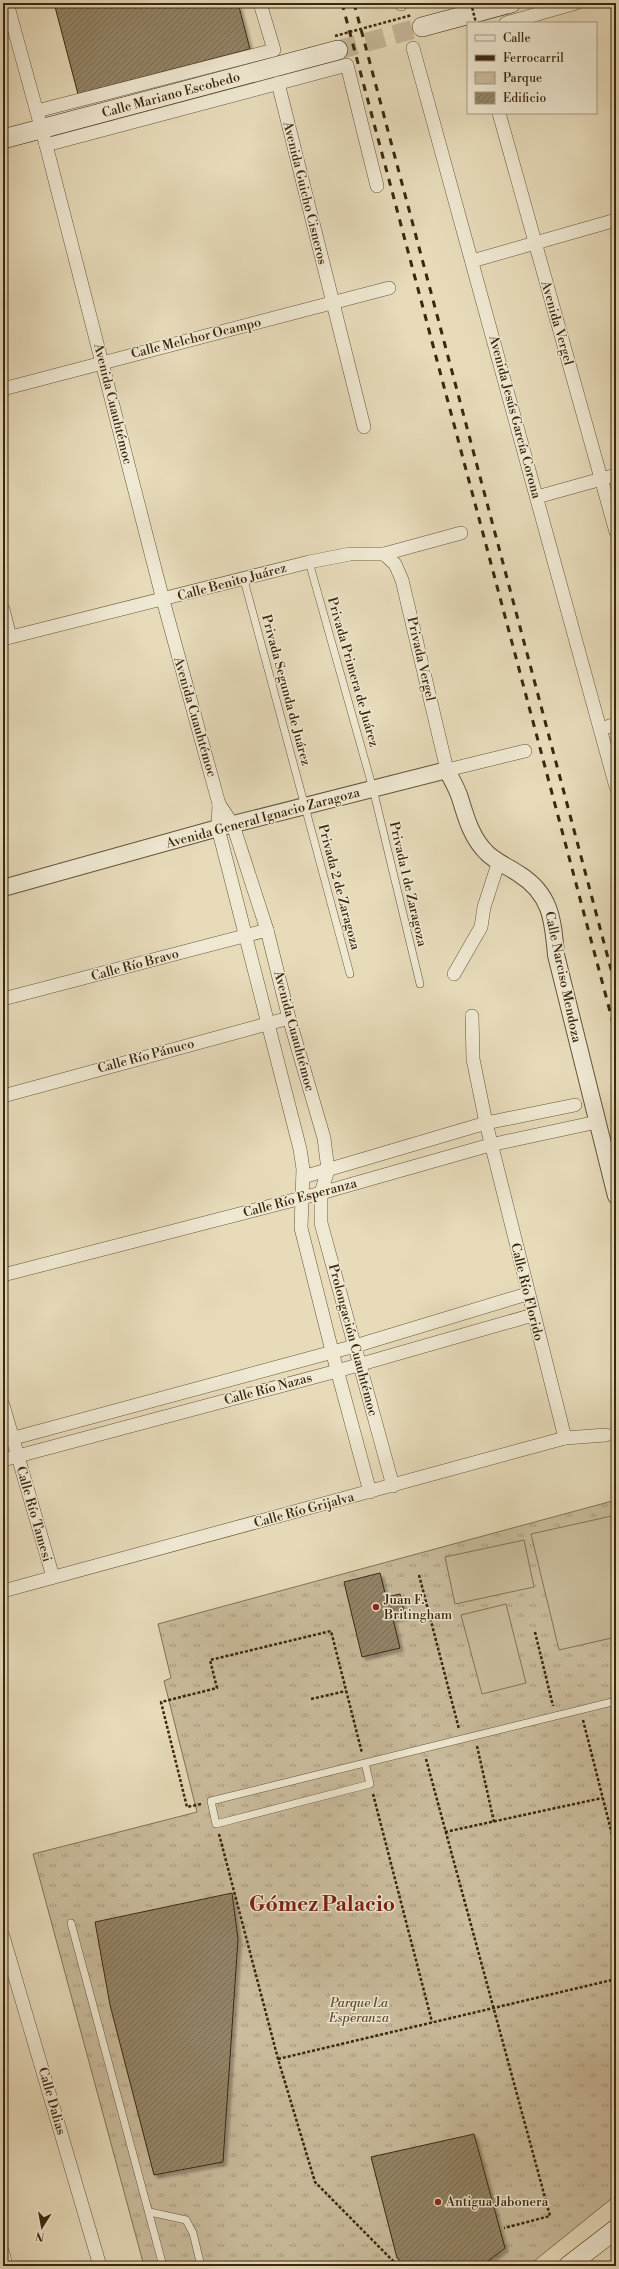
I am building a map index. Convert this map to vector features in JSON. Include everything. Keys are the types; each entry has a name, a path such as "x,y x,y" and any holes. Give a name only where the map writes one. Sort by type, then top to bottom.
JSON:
{"main road":[{"path":"417,21 511,3"},
{"name":"Calle Mariano Escobedo","path":"3,139 44,137 340,50"},
{"path":"568,2266 587,2256 616,2229"}],"street":[{"name":"Avenida Cuauhtémoc","path":"7,3 44,137 162,600 225,826 244,936 300,1149 303,1177 301,1199"},
{"path":"37,111 274,50 260,3"},
{"path":"510,22 576,3"},
{"name":"Avenida Jesús García Corona","path":"413,48 616,787"},
{"path":"44,137 278,83 340,50 377,186"},
{"name":"Avenida Guicho Cisneros","path":"278,83 364,427"},
{"name":"Avenida Vergel","path":"499,114 616,532"},
{"path":"472,261 534,242 616,220"},
{"name":"Calle Melchor Ocampo","path":"3,389 389,288"},
{"path":"537,497 616,475"},
{"name":"Calle Benito Juárez","path":"7,638 244,580 309,562 350,554 384,554 461,533"},
{"name":"Privada Vergel","path":"384,554 395,564 402,580 447,770"},
{"path":"3,609 7,638"},
{"path":"601,729 616,724"},
{"name":"Avenida General Ignacio Zaragoza","path":"3,888 225,826 525,751"},
{"name":"Calle Narciso Mendoza","path":"447,770 460,797 467,824 486,852 528,880 538,889 547,903 553,921 556,955 616,1196"},
{"name":"Avenida Cuauhtémoc","path":"225,826 267,930 289,1018 324,1138 328,1170 321,1194"},
{"path":"454,974 481,927 484,907 499,861"},
{"name":"Calle Río Bravo","path":"3,999 267,930"},
{"name":"Calle Río Florido","path":"472,1016 473,1059 490,1145 565,1438"},
{"name":"Calle Río Pánuco","path":"3,1096 289,1018"},
{"name":"Calle Río Esperanza","path":"303,1177 486,1124 575,1105"},
{"name":"Calle Río Esperanza","path":"3,1275 321,1194 490,1145 597,1122"},
{"name":"Prolongación Cuauhtémoc","path":"321,1194 319,1213 321,1223 393,1486"},
{"name":"Prolongación Cuauhtémoc","path":"301,1199 301,1228 370,1492"},
{"name":"Calle Río Nazas","path":"8,1439 355,1346 527,1294"},
{"name":"Calle Río Nazas","path":"3,1460 360,1364 533,1315"},
{"name":"Calle Río Tamesi","path":"3,1405 8,1439 18,1457 52,1577"},
{"name":"Calle Río Grijalva","path":"3,1591 565,1438 606,1435"},
{"name":"Calle Dalias","path":"3,1936 100,2266"},
{"path":"3,2253 6,2266"}],"lane":[{"name":"Privada Primera de Juárez","path":"309,562 374,789"},
{"name":"Privada Segunda de Juárez","path":"244,580 305,806"},
{"name":"Privada 1 de Zaragoza","path":"374,789 420,984"},
{"name":"Privada 2 de Zaragoza","path":"305,806 350,974"},
{"path":"365,1763 370,1784 216,1824 211,1801 616,1701"},
{"path":"71,1923 150,2212 163,2266"},
{"path":"150,2212 186,2220 193,2233 201,2266"}],"path":[{"path":"471,3 476,22"},
{"path":"340,50 417,21"},
{"path":"419,1575 462,1739"},
{"path":"187,1807 161,1702 217,1688 210,1660 331,1631 365,1763"},
{"path":"535,1632 556,1716"},
{"path":"311,1699 346,1691"},
{"path":"581,1710 616,1850"},
{"path":"475,1736 494,1822"},
{"path":"423,1749 550,2216 504,2228"},
{"path":"370,1784 432,2022"},
{"path":"445,1832 602,1798"},
{"path":"216,1824 278,2059 315,2182 398,2266"},
{"path":"278,2059 616,1979"}],"green space":[{"name":"Parque La Esperanza","path":"616,1500 616,2195 528,2266 144,2266 33,1854 197,1812 164,1681 171,1678 158,1624"},
{"path":"616,1515 616,1637 559,1650 531,1534"},
{"path":"524,1540 534,1587 455,1604 445,1557"},
{"path":"506,1604 526,1683 482,1694 461,1615"}],"building":[{"path":"54,3 238,3 250,49 78,94"},
{"name":"Juan F. Britingham","path":"380,1573 386,1597 400,1594 405,1616 393,1619 400,1648 362,1657 344,1582"},
{"path":"232,1893 238,1939 223,2162 154,2175 110,2005 95,1922"},
{"name":"Antigua Jabonera","path":"474,2134 505,2248 482,2266 406,2266 397,2258 371,2157"}],"tunnel":[{"path":"338,50 422,27"}],"railway":[{"path":"342,3 616,1034"},
{"path":"354,3 616,988"}],"place":[{"name":"Juan F. Britingham","path":"376,1607"},
{"name":"Antigua Jabonera","path":"438,2202"}],"district":[{"name":"Gómez Palacio","path":"322,1905"}]}
